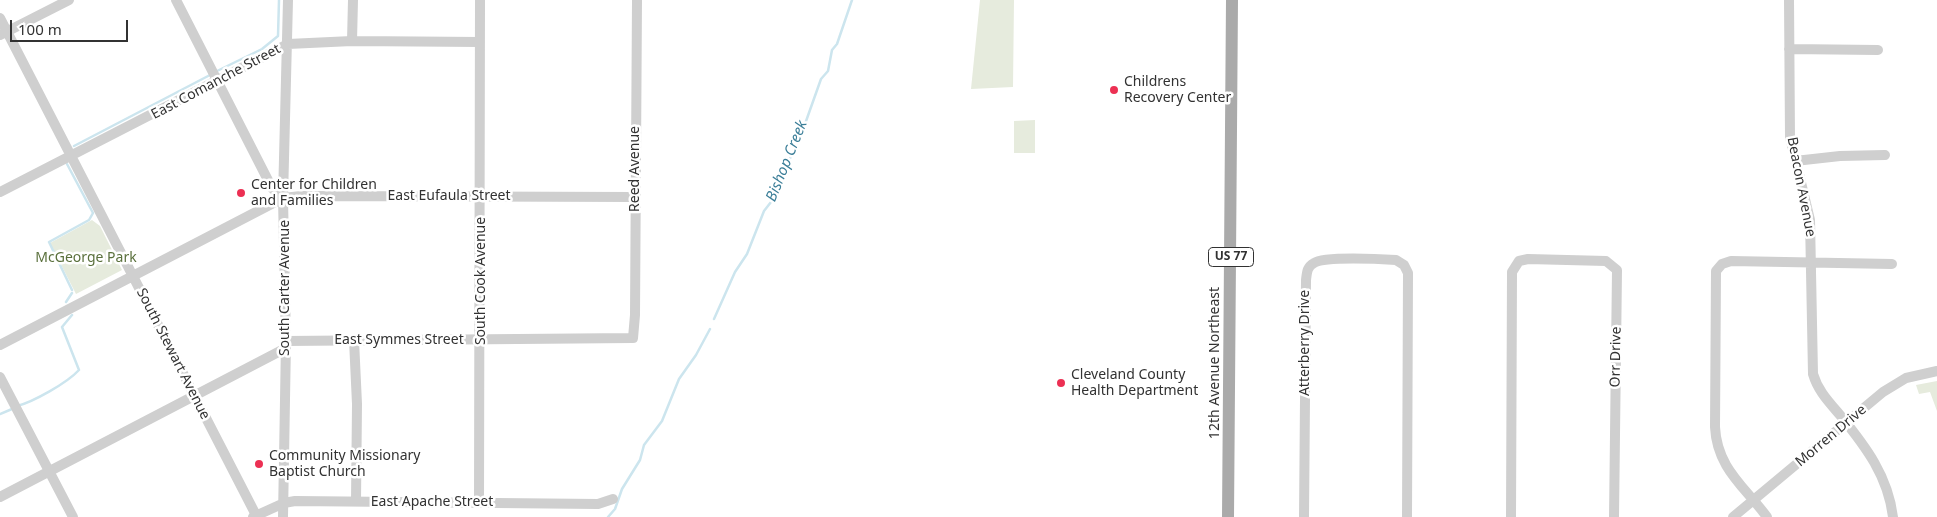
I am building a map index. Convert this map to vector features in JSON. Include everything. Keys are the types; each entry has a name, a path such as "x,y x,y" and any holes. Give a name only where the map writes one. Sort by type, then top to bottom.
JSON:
{"main road":[{"name":"12th Avenue Northeast","path":"1228,517 1232,0"}],"street":[{"path":"4,33 69,0"},
{"path":"176,0 272,188 283,198"},
{"name":"South Carter Avenue","path":"283,517 286,345 283,198 288,0"},
{"path":"352,0 352,41"},
{"name":"South Cook Avenue","path":"479,503 481,339 480,0"},
{"name":"Reed Avenue","path":"633,338 635,315 637,0"},
{"name":"Beacon Avenue","path":"1790,0 1790,137 1810,220 1813,374 1820,391 1878,466 1887,488 1893,517"},
{"name":"South Stewart Avenue","path":"0,18 4,33 72,156 255,516"},
{"name":"East Comanche Street","path":"0,192 288,44 352,41 480,42"},
{"path":"1789,49 1878,50"},
{"path":"1795,161 1840,156 1885,155"},
{"name":"East Eufaula Street","path":"0,345 283,198 635,197"},
{"name":"Atterberry Drive","path":"1304,517 1307,272 1315,262 1327,260 1396,260 1404,265 1409,279 1407,517"},
{"name":"Orr Drive","path":"1511,517 1512,272 1516,265 1523,260 1600,260 1611,263 1617,270 1614,517"},
{"path":"1767,517 1726,467 1717,450 1715,439 1716,276 1722,264 1731,261 1892,264"},
{"name":"East Symmes Street","path":"0,497 195,396 286,345 354,340 633,338"},
{"path":"354,340 357,404 356,502"},
{"name":"Morren Drive","path":"1733,517 1893,386 1915,375 1937,371"},
{"path":"0,377 73,517"},
{"name":"East Apache Street","path":"255,516 284,503 598,504 613,499"}],"green space":[{"path":"980,0 1014,0 1013,87 971,89"},
{"path":"1035,120 1035,153 1014,153 1014,121"},
{"name":"McGeorge Park","path":"92,220 100,226 122,270 76,294 50,243"},
{"path":"1937,381 1937,411 1930,392 1919,394 1916,385"}],"waterway":[{"path":"215,72 262,49 278,36 279,0"},
{"name":"Bishop Creek","path":"714,319 735,272 747,254 764,211 771,202 805,124 821,79 828,71 832,50 837,44 852,0"},
{"path":"74,146 210,75"},
{"path":"67,164 93,213 89,220 49,242 72,290"},
{"path":"66,302 72,293"},
{"path":"17,406 32,401 50,391 79,370 62,327 72,315"},
{"name":"Bishop Creek","path":"608,517 615,509 622,489 640,460 644,445 662,421 679,379 696,355 710,329"},
{"path":"0,414 12,409"}],"place":[{"name":"Childrens Recovery Center","path":"1114,90"},
{"name":"Center for Children and Families","path":"241,193"},
{"name":"Cleveland County Health Department","path":"1061,383"},
{"name":"Community Missionary Baptist Church","path":"259,464"}]}
